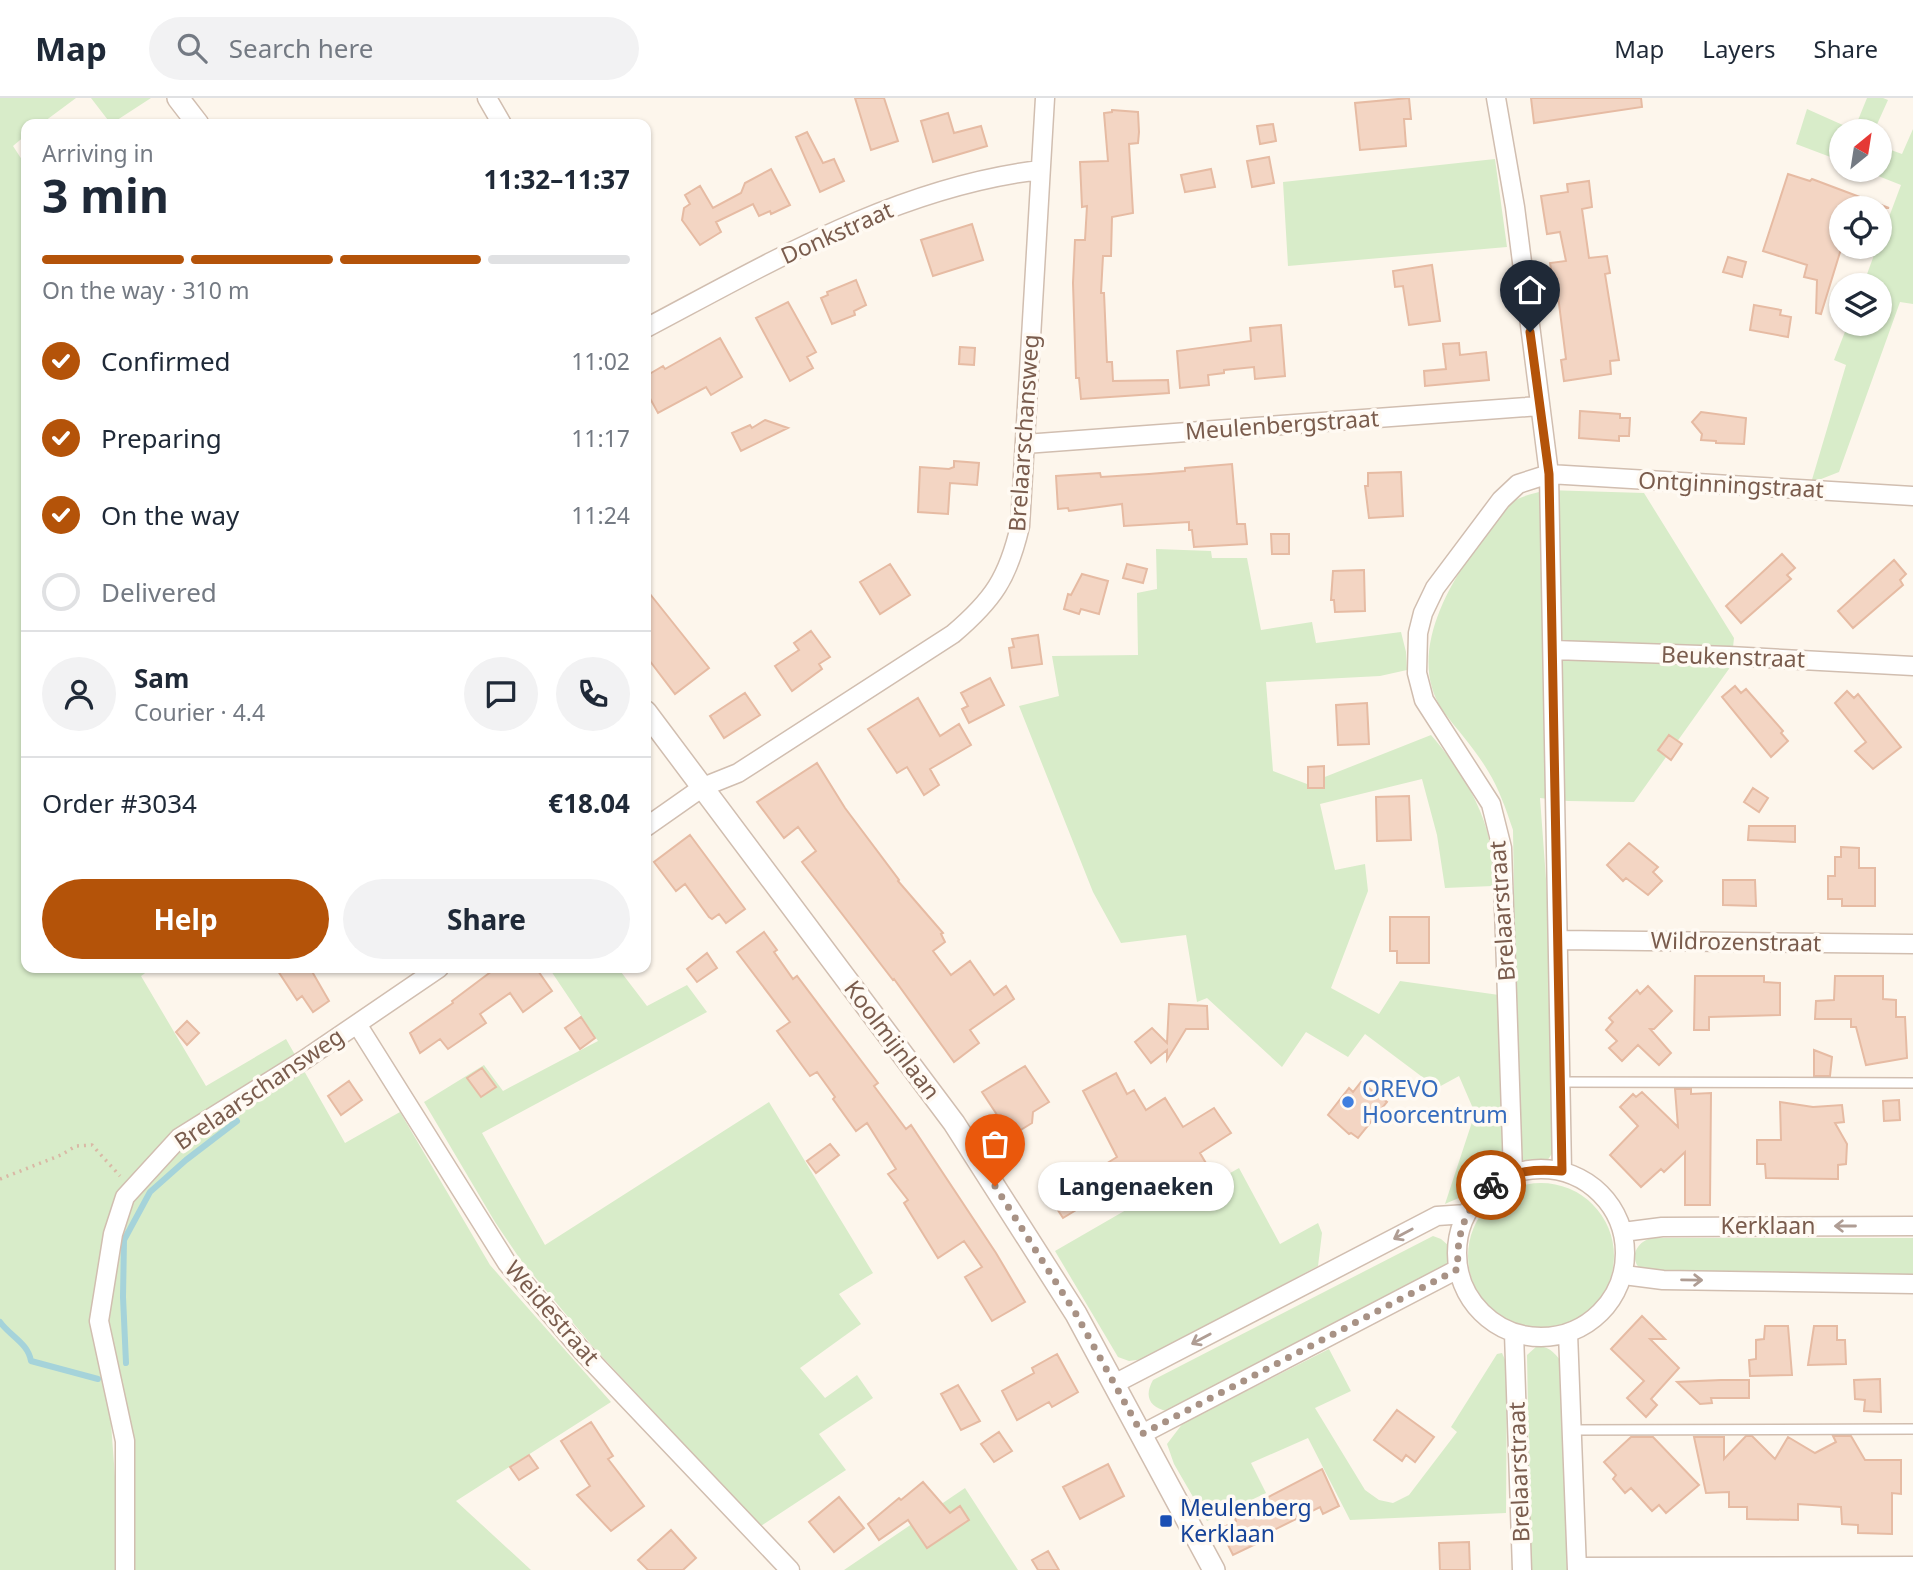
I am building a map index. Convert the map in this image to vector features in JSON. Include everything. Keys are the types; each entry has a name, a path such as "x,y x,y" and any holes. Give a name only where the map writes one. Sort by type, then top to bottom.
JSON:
{"street":[{"path":"178,98 194,119"},
{"path":"487,98 499,119"},
{"name":"Brelaarschansweg","path":"651,824 704,787 738,774 953,634 984,607 999,585 1014,553 1020,526 1045,98"},
{"path":"1496,98 1515,207 1549,474 1562,1171"},
{"name":"Donkstraat","path":"651,325 823,235 911,200 995,175 1040,170"},
{"name":"Meulenbergstraat","path":"1025,444 1539,406"},
{"name":"Ontginningstraat","path":"1549,474 1913,496"},
{"name":"Brelaarstraat","path":"1513,1173 1502,848 1491,804 1424,700 1417,673 1418,633 1423,613 1435,588 1501,500 1518,484 1549,474"},
{"name":"Beukenstraat","path":"1553,650 1913,666"},
{"name":"Koolmijnlaan","path":"651,718 954,1123 1076,1314 1214,1570"},
{"name":"Wildrozenstraat","path":"1559,940 1913,944"},
{"name":"Brelaarschansweg","path":"125,1570 125,1441 99,1321 114,1234 125,1197 179,1139 304,1060 432,973"},
{"name":"Weidestraat","path":"357,1024 507,1263 582,1351 790,1570"},
{"path":"1532,1169 1562,1171 1588,1182 1608,1201 1623,1232 1626,1257 1624,1275 1611,1301 1594,1319 1568,1333 1545,1337 1514,1333 1478,1309 1466,1291 1458,1269 1458,1237 1466,1214 1486,1190 1513,1173 1532,1169"},
{"path":"1114,1384 1437,1216 1466,1214"},
{"name":"Kerklaan","path":"1623,1232 1662,1227 1913,1226"},
{"path":"1142,1434 1458,1269"},
{"path":"1624,1275 1663,1280 1913,1284"},
{"name":"Brelaarstraat","path":"1514,1333 1522,1570"},
{"path":"1568,1333 1577,1569 1913,1566"}],"lane":[{"path":"1561,1082 1913,1083"},
{"path":"1571,1430 1913,1429"}],"path":[{"path":"0,1179 61,1155 76,1146 92,1144 132,1189"}],"green space":[{"path":"0,98 76,98 48,119 21,119 21,139 13,146 21,158 21,973 145,973 141,976 206,1086 286,1039 345,1143 400,1112 490,1265 611,1402 456,1501 531,1570 131,1570 132,1440 110,1410 117,1504 115,1570 0,1570"},
{"path":"91,98 151,98 119,119 107,119"},
{"path":"1867,98 1888,100 1879,119 1858,119"},
{"path":"1807,109 1829,119 1829,156 1796,144"},
{"path":"1913,129 1913,304 1900,302 1892,324 1892,273 1867,273 1873,259 1892,259 1892,209 1901,185 1892,181 1892,150 1902,154"},
{"path":"1495,159 1507,247 1288,266 1283,182"},
{"path":"1843,336 1888,336 1839,472 1811,483 1846,365 1834,360"},
{"path":"1546,490 1644,493 1734,638 1731,666 1634,802 1540,798 1548,906 1555,1149 1545,1164 1537,1166 1526,1163 1518,1154 1513,830 1488,771 1443,711 1434,693 1429,674 1429,654 1432,635 1446,596 1488,528 1508,505 1527,495"},
{"path":"1156,549 1211,551 1212,558 1247,558 1261,630 1312,622 1316,643 1401,632 1407,670 1380,676 1266,682 1273,771 1307,784 1431,735 1459,772 1475,799 1490,843 1493,886 1445,888 1437,835 1422,779 1320,804 1335,870 1365,864 1368,891 1331,988 1379,1014 1400,981 1499,995 1506,1110 1503,1154 1495,1176 1475,1191 1445,1204 1475,1113 1459,1076 1437,1088 1365,1034 1348,1057 1306,1032 1282,1067 1207,998 1197,1002 1186,935 1121,943 1093,892 1019,706 1059,696 1052,656 1138,655 1137,593 1157,589"},
{"path":"552,973 622,973 647,1006 687,985 707,1012 482,1133 545,1245 769,1102 873,1273 839,1294 861,1324 800,1368 825,1398 857,1375 873,1398 819,1434 846,1470 761,1526 593,1347 520,1259 424,1102 484,1065 503,1091 598,1041"},
{"path":"1239,1168 1280,1244 1318,1223 1322,1233 1318,1266 1144,1359 1129,1361 1118,1357 1055,1251 1152,1195 1163,1211"},
{"path":"1541,1183 1569,1189 1592,1205 1608,1228 1614,1256 1608,1284 1592,1307 1569,1323 1541,1329 1513,1323 1490,1307 1474,1284 1468,1256 1474,1228 1490,1205 1513,1189"},
{"path":"1433,1236 1449,1246 1451,1255 1445,1267 1167,1411 1152,1404 1149,1391 1153,1380"},
{"path":"1651,1238 1913,1238 1913,1275 1644,1273 1636,1263 1635,1253 1640,1244"},
{"path":"1537,1346 1550,1350 1560,1360 1567,1570 1531,1570 1527,1355"},
{"path":"1329,1349 1351,1391 1315,1408 1365,1490 1379,1500 1393,1503 1409,1495 1457,1432 1451,1427 1497,1354 1502,1353 1507,1364 1506,1513 1350,1520 1308,1438 1251,1463 1266,1493 1207,1521 1174,1464 1167,1444 1183,1423"},
{"path":"965,1488 1018,1570 844,1570"}],"building":[{"path":"855,98 884,98 898,141 871,150"},
{"path":"1409,98 1411,119 1404,119 1406,146 1360,150 1355,103"},
{"path":"1531,98 1641,98 1642,107 1534,123"},
{"path":"1112,110 1138,112 1139,132 1138,143 1129,144 1133,213 1112,217 1111,256 1103,256 1101,293 1104,293 1107,362 1112,362 1113,381 1168,380 1169,393 1081,399 1079,378 1076,378 1073,283 1075,240 1085,240 1087,206 1082,207 1080,162 1108,161 1104,113"},
{"path":"948,113 954,133 981,126 987,146 933,162 921,121"},
{"path":"1273,124 1276,141 1260,144 1257,126"},
{"path":"807,132 823,163 834,159 844,181 820,192 796,137"},
{"path":"1269,157 1274,183 1252,187 1247,161"},
{"path":"771,169 790,205 771,214 770,211 759,216 753,204 716,222 721,232 700,245 682,220 684,208 690,204 685,195 700,186 713,208 741,193 745,183"},
{"path":"1211,169 1215,187 1185,192 1181,175"},
{"path":"1788,174 1810,181 1812,179 1857,196 1829,196 1829,259 1838,259 1834,273 1829,273 1829,288 1821,314 1816,313 1817,280 1804,277 1807,265 1763,251"},
{"path":"1589,181 1592,207 1582,209 1589,258 1607,256 1610,273 1605,274 1619,360 1610,361 1611,374 1564,381 1561,360 1566,359 1556,280 1553,281 1550,263 1566,261 1560,232 1547,234 1541,196 1568,192 1567,184"},
{"path":"972,224 983,260 933,276 921,240"},
{"path":"1728,257 1746,262 1742,277 1723,272"},
{"path":"1432,265 1440,321 1409,325 1403,286 1395,287 1393,271"},
{"path":"856,280 866,305 854,311 855,315 832,324 821,298 828,295 827,292"},
{"path":"788,302 816,352 807,357 813,368 790,381 756,318"},
{"path":"1754,305 1781,310 1780,315 1791,317 1788,337 1750,330"},
{"path":"1281,325 1285,376 1255,379 1254,367 1224,370 1224,373 1208,375 1209,385 1180,388 1177,351 1251,341 1250,328"},
{"path":"720,338 742,377 711,395 706,387 658,413 651,400 651,373 663,366 665,369"},
{"path":"1459,343 1460,355 1486,352 1489,380 1425,386 1424,371 1446,369 1443,344"},
{"path":"960,347 975,348 974,365 959,364"},
{"path":"1580,411 1620,414 1620,418 1630,418 1629,436 1619,436 1619,441 1579,438"},
{"path":"1701,412 1746,418 1744,444 1701,440 1702,434 1692,422"},
{"path":"765,420 788,428 741,451 732,433 750,425 752,428"},
{"path":"954,461 979,463 977,485 950,483 948,514 918,512 920,467 949,469 954,467"},
{"path":"1232,464 1237,524 1245,524 1247,544 1194,547 1189,522 1124,526 1122,504 1069,511 1068,508 1058,509 1056,476 1149,474"},
{"path":"1401,472 1403,516 1369,518 1365,486 1368,486 1368,473"},
{"path":"1271,534 1289,534 1289,554 1272,554"},
{"path":"1782,554 1795,568 1787,575 1791,579 1741,623 1726,606"},
{"path":"1894,560 1906,574 1900,580 1903,585 1853,628 1838,611"},
{"path":"890,564 910,595 880,614 860,582"},
{"path":"1127,564 1147,569 1143,583 1123,578"},
{"path":"1364,570 1365,611 1335,612 1334,600 1331,600 1333,571"},
{"path":"1082,574 1108,581 1099,614 1081,609 1079,614 1064,609 1068,594 1071,595"},
{"path":"651,595 709,668 675,694 651,663"},
{"path":"811,631 830,657 819,664 822,669 792,691 775,666 799,650 794,643"},
{"path":"1038,635 1042,664 1012,668 1009,648 1014,647 1012,639"},
{"path":"990,678 1004,705 969,723 962,709 968,706 961,693"},
{"path":"1735,686 1741,693 1746,689 1783,731 1781,733 1788,741 1771,757 1722,697"},
{"path":"1847,691 1854,698 1858,694 1901,747 1873,769 1855,751 1866,742 1835,703"},
{"path":"745,693 760,715 724,738 710,716"},
{"path":"918,698 940,736 959,724 971,745 930,769 939,785 924,795 907,767 897,773 868,729"},
{"path":"1367,703 1369,744 1338,745 1336,705"},
{"path":"1669,735 1682,744 1671,760 1658,750"},
{"path":"817,763 845,808 898,881 943,933 941,934 945,942 933,951 951,975 970,961 994,995 1006,986 1014,999 970,1030 979,1043 954,1062 894,979 802,862 816,851 798,827 784,838 757,802"},
{"path":"1324,766 1324,788 1308,788 1308,767"},
{"path":"1753,788 1768,798 1759,812 1744,802"},
{"path":"1409,796 1411,840 1377,841 1376,797"},
{"path":"1749,826 1795,826 1795,842 1748,840"},
{"path":"690,835 745,909 726,923 719,914 712,919 709,917 685,884 676,891 654,862"},
{"path":"1629,843 1658,867 1653,872 1662,881 1648,895 1626,878 1623,881 1607,865"},
{"path":"1841,847 1859,848 1859,868 1875,868 1875,906 1842,906 1842,899 1828,899 1828,876 1835,876 1835,857 1841,857"},
{"path":"1723,880 1755,880 1756,906 1723,905"},
{"path":"1390,917 1429,917 1429,963 1397,963 1397,951 1390,951"},
{"path":"764,932 793,979 797,976 878,1083 874,1086 906,1129 911,1125 996,1253 1025,1302 992,1321 965,1277 982,1267 964,1241 938,1258 904,1203 908,1200 888,1174 896,1169 867,1123 856,1131 817,1072 810,1076 777,1031 790,1022 737,952"},
{"path":"707,953 717,968 697,982 687,969"},
{"path":"279,973 313,973 329,1001 313,1012 302,996 297,1000"},
{"path":"489,973 539,973 552,991 523,1012 510,993 480,1014 486,1023 448,1049 440,1039 420,1053 410,1033 453,1003 452,1001"},
{"path":"1695,976 1764,976 1764,982 1780,983 1780,1015 1709,1017 1709,1030 1694,1030"},
{"path":"1835,976 1883,976 1883,999 1896,1000 1896,1017 1905,1017 1907,1058 1866,1065 1856,1027 1851,1027 1851,1019 1815,1019 1816,1001 1834,1000"},
{"path":"1648,986 1672,1011 1654,1029 1650,1029 1671,1053 1659,1065 1638,1045 1622,1061 1609,1048 1617,1041 1606,1030 1613,1022 1609,1018 1637,990 1640,994"},
{"path":"1169,1004 1207,1006 1208,1029 1186,1029 1167,1060 1167,1050 1151,1063 1135,1042 1152,1028 1167,1043"},
{"path":"581,1017 595,1038 580,1049 565,1028"},
{"path":"187,1021 199,1033 187,1045 176,1032"},
{"path":"1814,1050 1832,1057 1830,1076 1814,1076"},
{"path":"1025,1066 1049,1102 1033,1112 1032,1123 1011,1136 982,1092"},
{"path":"482,1068 496,1087 481,1097 467,1078"},
{"path":"1116,1073 1127,1094 1134,1090 1146,1110 1165,1098 1183,1127 1214,1108 1231,1133 1200,1153 1207,1165 1163,1193 1155,1181 1142,1188 1134,1175 1063,1218 1048,1195 1076,1178 1078,1181 1117,1157 1083,1091"},
{"path":"349,1081 362,1100 341,1115 328,1096"},
{"path":"1361,1082 1387,1102 1358,1138 1349,1134 1328,1115 1349,1088 1353,1092"},
{"path":"1675,1089 1691,1089 1691,1094 1711,1093 1710,1205 1685,1205 1685,1152 1664,1172 1661,1169 1641,1187 1610,1155 1638,1126 1620,1107 1633,1094 1636,1097 1642,1092 1678,1127"},
{"path":"1899,1100 1900,1120 1884,1121 1883,1101"},
{"path":"1780,1102 1813,1107 1842,1105 1844,1122 1835,1123 1847,1144 1846,1164 1838,1165 1838,1179 1766,1178 1765,1164 1757,1164 1757,1140 1781,1140"},
{"path":"830,1144 839,1155 816,1173 807,1161"},
{"path":"1642,1316 1665,1339 1650,1339 1679,1368 1651,1399 1657,1405 1646,1417 1627,1398 1644,1381 1611,1349"},
{"path":"1765,1326 1788,1326 1792,1375 1750,1376 1749,1360 1756,1359 1756,1340 1764,1339"},
{"path":"1814,1326 1837,1326 1837,1340 1845,1340 1846,1364 1808,1365"},
{"path":"1057,1354 1078,1392 1052,1407 1049,1402 1017,1420 1002,1391 1034,1373 1032,1368"},
{"path":"1880,1379 1881,1412 1864,1411 1865,1400 1855,1399 1854,1380"},
{"path":"1749,1380 1749,1398 1711,1398 1712,1403 1700,1404 1677,1382"},
{"path":"958,1385 980,1421 961,1430 941,1394"},
{"path":"1397,1410 1434,1437 1415,1462 1406,1455 1402,1461 1374,1440"},
{"path":"591,1422 613,1456 608,1459 644,1506 611,1531 577,1495 590,1486 561,1441"},
{"path":"999,1432 1012,1451 994,1462 981,1444"},
{"path":"1746,1436 1752,1436 1775,1459 1788,1437 1815,1453 1836,1442 1833,1436 1851,1436 1865,1460 1901,1460 1901,1494 1892,1493 1892,1534 1858,1533 1858,1525 1842,1524 1841,1507 1798,1504 1798,1520 1747,1519 1747,1507 1729,1507 1729,1492 1706,1493 1694,1437 1724,1437 1724,1459"},
{"path":"1631,1437 1653,1437 1699,1485 1666,1513 1659,1505 1652,1511 1631,1488 1625,1493 1613,1479 1616,1475 1604,1462"},
{"path":"529,1455 538,1468 519,1480 510,1467"},
{"path":"1108,1464 1124,1496 1080,1519 1063,1487"},
{"path":"1322,1469 1339,1506 1323,1514 1320,1507 1260,1537 1262,1541 1233,1555 1220,1529 1236,1521 1234,1515"},
{"path":"923,1482 950,1513 960,1506 969,1520 927,1548 908,1520 879,1540 868,1524"},
{"path":"839,1497 864,1528 834,1552 809,1522"},
{"path":"671,1530 696,1558 683,1570 648,1570 638,1560"},
{"path":"1469,1542 1470,1570 1440,1570 1439,1543"},
{"path":"1048,1551 1059,1570 1038,1570 1032,1560"}],"waterway":[{"path":"126,1363 124,1240 150,1192 237,1121"},
{"path":"0,1322 23,1344 31,1361 98,1379"}],"way so far":[{"path":"995,1186 1076,1314 1142,1434 1458,1269 1458,1237 1466,1214 1478,1196 1491,1185"}],"place":[{"name":"OREVO Hoorcentrum","path":"1348,1102"},
{"name":"Langenaeken","path":"995,1186"},
{"name":"Meulenberg Kerklaan","path":"1166,1521"}],"route":[{"path":"1491,1185 1513,1173 1532,1169 1562,1171 1549,474 1530,332"}]}
